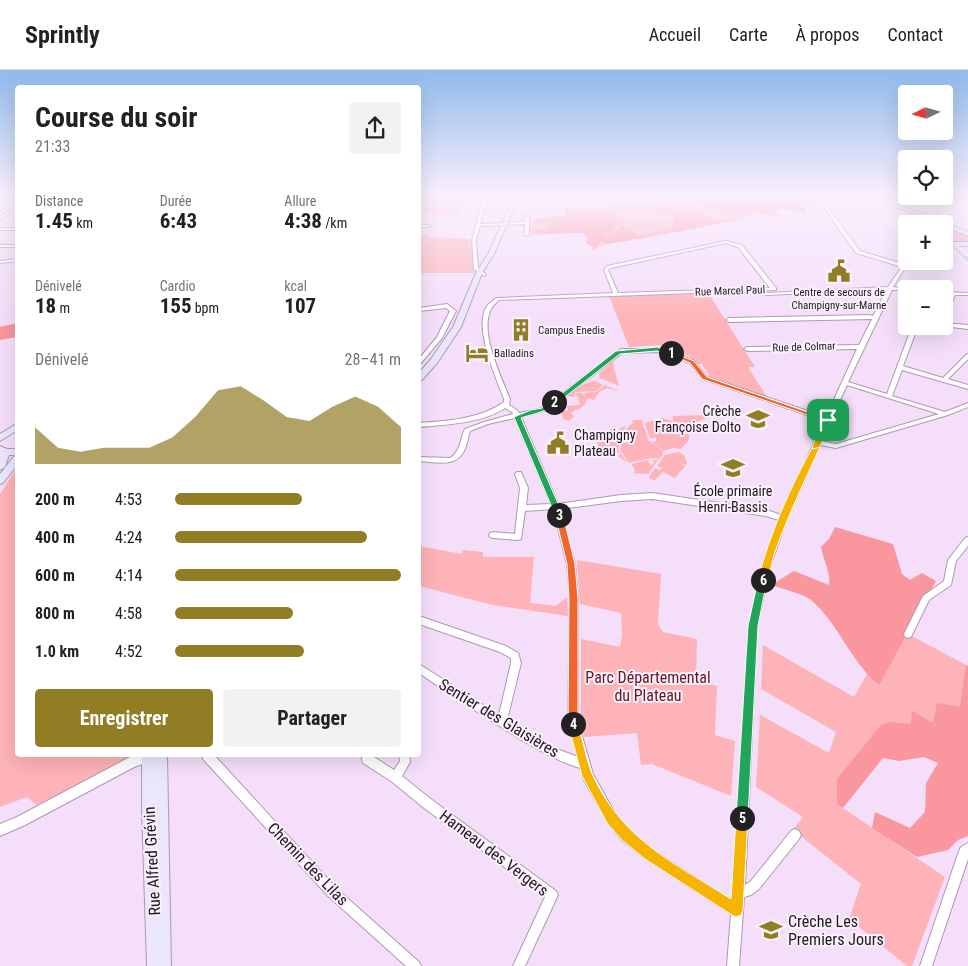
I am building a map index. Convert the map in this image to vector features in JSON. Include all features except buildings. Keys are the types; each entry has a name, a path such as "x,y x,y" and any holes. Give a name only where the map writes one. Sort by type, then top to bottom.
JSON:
{"main road":[{"path":"421,383 466,319 482,274 499,237"},
{"path":"953,244 968,244"},
{"path":"953,249 968,263"},
{"path":"421,376 449,343"},
{"path":"0,438 8,430 15,427"},
{"path":"0,467 3,450"},
{"path":"0,481 15,461"},
{"name":"Rue Alfred Grévin","path":"155,966 155,917 149,851 157,758"},
{"name":"Rue Alfred Grévin","path":"157,758 163,966"}],"street":[{"path":"475,237 476,269 482,274"},
{"path":"847,237 858,252 898,262"},
{"name":"Rue Marcel Paul","path":"504,405 507,399 494,366 484,325 494,301 505,297 616,294 763,290 774,289 740,246 726,242 610,267 606,270 616,294"},
{"path":"0,246 15,246"},
{"path":"0,262 15,260"},
{"path":"732,966 739,890 753,626 767,564 783,519 861,346 890,288 902,270"},
{"path":"712,296 898,288"},
{"path":"953,294 968,294"},
{"path":"421,309 440,306 452,308 454,311 437,341 421,360"},
{"path":"729,320 874,318"},
{"path":"953,326 968,327"},
{"path":"889,396 912,335"},
{"path":"437,341 449,343"},
{"name":"Rue de Colmar","path":"747,349 861,346"},
{"path":"467,430 505,418 517,417 533,411 546,409 618,352 657,349 665,350 692,362 705,378 828,420"},
{"path":"944,380 968,356"},
{"path":"901,368 968,387"},
{"path":"845,383 946,414"},
{"path":"421,425 459,420 493,411 504,405 515,412 555,506 571,564 574,599 573,722 582,763 598,798 626,836 650,855 736,910"},
{"path":"818,443 836,446 946,414 968,405"},
{"path":"459,420 467,430"},
{"path":"421,459 451,460 456,458 460,455 467,430"},
{"path":"493,535 518,537 524,488 520,474"},
{"path":"522,508 652,496 767,513 783,519"},
{"path":"908,634 926,598 948,583 952,560 968,540"},
{"path":"421,621 503,649 515,656 516,663 502,722"},
{"name":"Sentier des Glaisières","path":"421,669 502,722 563,757 582,763"},
{"name":"Chemin des Lilas","path":"210,757 332,892 415,966"},
{"name":"Hameau des Vergers","path":"366,757 552,895 519,966"},
{"path":"395,777 405,762 404,757"},
{"path":"0,830 22,821 134,762 157,758"},
{"path":"739,890 747,890 755,885 795,835"},
{"path":"926,966 964,851 968,849"}],"green space":[{"path":"421,237 470,239 474,273 421,273"},
{"path":"588,237 645,237 603,245 593,250"},
{"path":"953,237 968,237 968,243 953,241"},
{"path":"709,294 755,367 748,367 767,397 710,377 702,364 697,364 689,359 691,357 662,345 629,347 609,296"},
{"path":"614,360 613,364 619,386 600,378 599,374"},
{"path":"595,381 603,385 596,391 575,392 575,397 567,396 583,385"},
{"path":"605,385 621,392 607,388 599,392 594,400 589,398 578,410 576,409 571,413 574,416 569,421 563,419 561,411 568,410 567,406 580,405 576,393 582,393 585,397 584,393 596,392"},
{"path":"673,416 711,416 689,426 673,421"},
{"path":"663,418 683,425 684,429 689,428 689,440 681,449 673,448 664,451 652,442 656,441 656,438 650,438 645,423"},
{"path":"642,420 648,440 663,451 659,459 650,458 629,463 620,450 622,443 628,443 622,439 626,437 624,432 634,423 631,422"},
{"path":"616,426 613,430 616,432 624,426 626,427 621,433 618,450 628,463 618,456 621,454 617,452 603,457 604,455 597,443 596,437"},
{"path":"678,452 684,455 687,463 685,465 675,461 685,466 675,478 663,472 655,480 650,479 649,477 655,468 660,470 662,468 657,466 665,455"},
{"path":"649,460 648,462 651,465 654,463 653,460 658,460 648,474 634,473 635,470 631,464"},
{"path":"15,471 15,757 137,757 36,805 27,797 0,807 0,494"},
{"path":"421,546 462,554 463,550 483,552 483,557 534,557 530,603 556,606 567,597 568,616 493,605 421,587"},
{"name":"Parc Départemental du Plateau","path":"577,560 661,574 658,624 663,632 697,639 696,680 717,686 715,735 735,741 731,796 652,764 641,765 637,733 584,737 581,720 581,639 620,647 622,635 621,613 580,604"},
{"path":"904,632 968,666 968,783 882,725 837,779 837,804 945,877 912,966 907,966 849,919 861,884 793,830 803,817 756,787 760,715 829,753 836,732 761,689 763,645 854,697 884,644"}],"shaded area":[{"path":"586,237 651,237 632,238 633,240 608,244 602,241 595,248 586,243 588,239"},
{"path":"15,323 15,337 0,340 0,327"},
{"path":"835,527 893,544 902,574 910,580 922,573 936,581 879,685 860,665 829,620 811,600 797,593 771,585 794,571 829,585 829,575 821,547 829,539"},
{"path":"966,665 968,666 968,836 958,840 948,850 917,857 872,828 875,812 910,828 925,812 926,783 938,763 924,757 899,761 883,758 843,808 837,804 837,779 881,725 889,722 911,724 912,711 933,723 937,703 960,707"}],"place":[{"name":"Centre de secours de Champigny-sur-Marne","path":"839,271"},
{"name":"Campus Enedis","path":"521,330"},
{"name":"Balladins","path":"477,353"},
{"name":"Crèche Françoise Dolto","path":"758,419"},
{"name":"Champigny Plateau","path":"558,443"},
{"name":"École primaire Henri-Bassis","path":"733,468"},
{"name":"Crèche Les Premiers Jours","path":"771,930"}],"route":[{"path":"657,349 665,350 689,360 705,378 828,420 783,519 767,564 753,626 739,890 736,910 650,855 626,836 598,798 582,763 573,722 574,599 571,564 558,512 517,417 533,411 546,409 618,352 657,349"}]}
